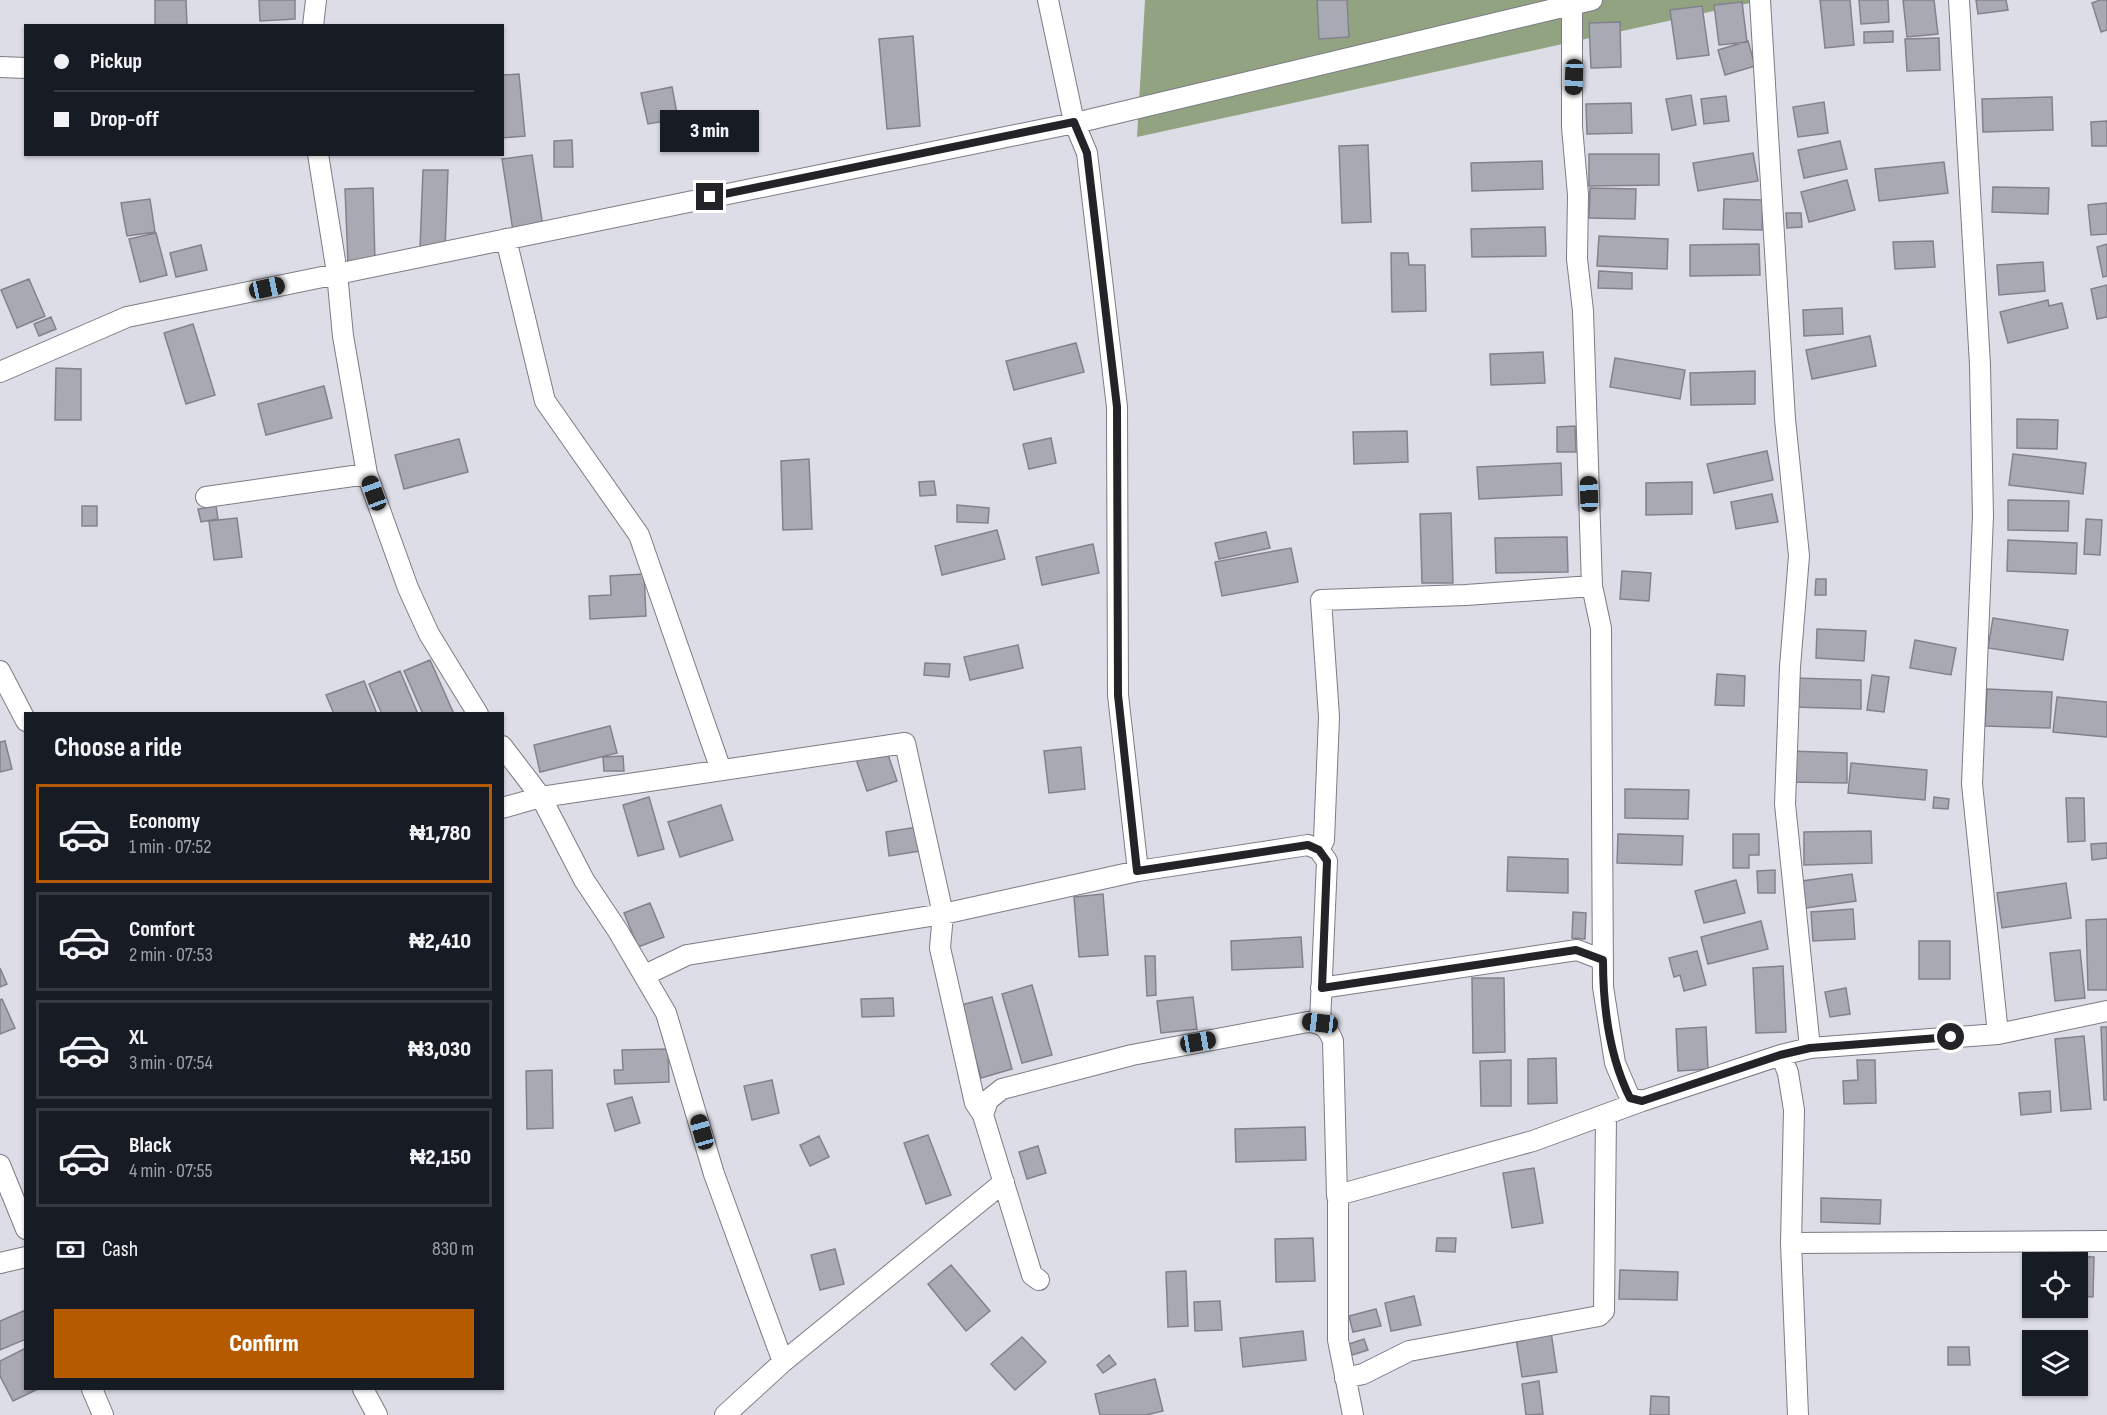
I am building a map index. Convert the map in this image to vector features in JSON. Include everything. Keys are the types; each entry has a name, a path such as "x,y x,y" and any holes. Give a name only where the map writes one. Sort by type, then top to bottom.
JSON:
{"street":[{"path":"313,24 316,0"},
{"path":"1048,0 1074,122 1087,153 1117,407 1118,695 1137,871"},
{"path":"0,372 127,317 1074,122 1592,0"},
{"path":"1760,0 1785,418 1799,556 1790,667 1785,804 1810,1048"},
{"path":"1959,0 1980,365 1983,505 1972,784 1998,1034"},
{"path":"1572,5 1572,128 1578,195 1576,260 1583,311 1592,586 1601,628 1603,987 1615,1063 1630,1098 1642,1101"},
{"path":"0,67 24,68"},
{"path":"318,156 337,273 343,336 367,474 408,588 429,634 477,712"},
{"path":"506,239 545,401 639,535 721,770"},
{"path":"206,497 367,474"},
{"path":"1319,850 1324,840 1329,717 1321,600 1466,595 1592,586"},
{"path":"1,673 24,717"},
{"path":"504,807 541,797 905,743 943,914 940,948 975,1103 983,1115 1032,1275 1039,1280"},
{"path":"504,749 541,797 584,880 645,975 666,1013 714,1174 783,1362"},
{"path":"645,975 687,955 943,914 1137,871 1308,845 1319,850 1327,861 1320,1023"},
{"path":"1322,988 1576,950 1603,960"},
{"path":"1337,1196 1533,1141 1642,1101 1780,1055 1810,1048 1998,1034 2107,1011"},
{"path":"983,1115 988,1100 1002,1089 1132,1055 1308,1022 1320,1023 1329,1030 1334,1041 1338,1340 1353,1415"},
{"path":"1780,1055 1788,1073 1794,1110 1791,1243 1798,1415"},
{"path":"1345,1378 1363,1374 1409,1351 1599,1316 1604,1311 1606,1115"},
{"path":"0,1165 24,1224"},
{"path":"725,1415 783,1362 1004,1182"},
{"path":"1791,1243 2107,1241"},
{"path":"0,1263 24,1257"},
{"path":"92,1390 103,1415"},
{"path":"364,1390 377,1415"}],"green space":[{"path":"1145,0 1764,0 1137,137"}],"building":[{"path":"155,0 186,0 187,24 155,24"},
{"path":"259,0 295,0 295,19 260,21"},
{"path":"1317,0 1347,0 1349,37 1319,39"},
{"path":"1820,0 1850,0 1854,45 1825,48"},
{"path":"1859,0 1888,0 1889,22 1861,24"},
{"path":"1903,0 1934,0 1938,34 1907,37"},
{"path":"1976,0 2006,0 2008,10 1978,14"},
{"path":"2107,0 2107,30 2101,32 2092,3"},
{"path":"1742,2 1747,42 1719,45 1714,5"},
{"path":"1702,6 1709,55 1677,59 1670,10"},
{"path":"1620,22 1621,67 1591,68 1589,23"},
{"path":"1893,31 1893,42 1864,43 1864,32"},
{"path":"913,36 920,126 887,129 879,39"},
{"path":"1939,38 1940,70 1907,71 1905,39"},
{"path":"1748,41 1755,66 1725,75 1718,50"},
{"path":"519,74 525,136 504,138 504,75"},
{"path":"672,87 678,119 648,124 641,93"},
{"path":"1691,95 1696,125 1672,130 1666,99"},
{"path":"1726,96 1729,121 1704,124 1701,99"},
{"path":"2052,97 2053,130 1983,132 1982,99"},
{"path":"1824,102 1828,133 1798,137 1793,107"},
{"path":"1631,103 1632,133 1587,134 1586,104"},
{"path":"2107,121 2107,146 2092,146 2091,122"},
{"path":"572,140 573,167 554,167 554,141"},
{"path":"1840,141 1847,169 1804,178 1798,150"},
{"path":"1368,145 1371,222 1342,223 1339,146"},
{"path":"1753,153 1758,181 1698,191 1693,163"},
{"path":"1589,154 1659,154 1659,185 1589,186"},
{"path":"532,155 543,227 513,231 502,159"},
{"path":"1542,161 1543,189 1472,191 1471,163"},
{"path":"1944,162 1948,193 1879,201 1875,169"},
{"path":"423,170 448,170 445,250 420,249"},
{"path":"1847,180 1855,210 1809,222 1801,192"},
{"path":"1993,187 2049,188 2048,214 1992,212"},
{"path":"373,188 375,262 348,263 345,189"},
{"path":"1590,188 1636,189 1635,219 1589,218"},
{"path":"150,199 155,232 127,236 121,203"},
{"path":"1724,199 1763,200 1762,230 1723,229"},
{"path":"2107,203 2107,234 2091,235 2088,205"},
{"path":"1786,213 1801,213 1802,227 1787,228"},
{"path":"1545,227 1546,256 1472,257 1471,229"},
{"path":"156,233 167,275 140,282 129,239"},
{"path":"1599,236 1668,239 1667,269 1597,266"},
{"path":"1933,241 1935,267 1895,269 1893,242"},
{"path":"1759,244 1760,275 1690,276 1690,245"},
{"path":"2107,244 2107,276 2103,277 2097,247"},
{"path":"201,245 207,270 176,277 170,253"},
{"path":"1391,253 1408,253 1409,265 1425,265 1426,311 1392,312"},
{"path":"2043,262 2045,291 1999,295 1997,265"},
{"path":"1599,271 1632,273 1632,289 1598,288"},
{"path":"29,279 45,316 17,328 1,290"},
{"path":"2107,285 2107,317 2097,319 2091,289"},
{"path":"2048,300 2049,306 2062,303 2068,328 2008,343 2000,312"},
{"path":"1842,308 1843,334 1804,336 1803,310"},
{"path":"51,317 56,329 39,336 34,324"},
{"path":"193,324 215,395 186,404 164,333"},
{"path":"1870,336 1876,366 1812,379 1806,350"},
{"path":"1076,343 1084,372 1014,390 1006,361"},
{"path":"1543,352 1545,383 1491,385 1490,354"},
{"path":"1615,358 1685,370 1680,399 1610,387"},
{"path":"56,368 81,369 81,420 55,420"},
{"path":"1755,371 1755,404 1691,405 1690,373"},
{"path":"324,386 332,418 266,435 258,404"},
{"path":"2017,419 2058,420 2057,449 2017,448"},
{"path":"1575,426 1576,452 1557,452 1557,427"},
{"path":"1407,431 1408,462 1354,464 1353,432"},
{"path":"1051,438 1056,463 1029,469 1023,444"},
{"path":"459,439 468,472 404,489 395,455"},
{"path":"1767,451 1773,480 1714,493 1707,464"},
{"path":"2013,454 2086,463 2083,494 2009,485"},
{"path":"809,459 812,529 783,530 781,461"},
{"path":"1561,463 1562,495 1479,499 1477,467"},
{"path":"934,481 936,495 920,496 919,482"},
{"path":"1692,482 1692,514 1646,515 1646,483"},
{"path":"1772,494 1778,522 1736,529 1731,502"},
{"path":"2008,500 2069,501 2068,531 2008,530"},
{"path":"957,505 989,508 988,523 957,522"},
{"path":"82,506 97,506 97,526 82,526"},
{"path":"216,506 218,519 201,522 198,509"},
{"path":"1451,513 1453,583 1422,583 1420,514"},
{"path":"237,518 242,557 214,560 209,521"},
{"path":"2086,519 2102,520 2100,555 2084,554"},
{"path":"997,530 1005,559 942,575 935,546"},
{"path":"1266,532 1270,548 1219,559 1215,543"},
{"path":"1567,537 1568,572 1496,573 1495,538"},
{"path":"2008,540 2077,543 2076,574 2007,571"},
{"path":"1093,544 1099,573 1042,585 1036,557"},
{"path":"1291,548 1298,582 1222,596 1215,562"},
{"path":"1622,571 1651,573 1649,601 1620,599"},
{"path":"644,574 646,616 590,619 589,596 611,595 610,576"},
{"path":"1816,579 1826,579 1826,595 1815,595"},
{"path":"1993,618 2068,630 2063,660 1988,648"},
{"path":"1817,629 1866,631 1864,661 1816,658"},
{"path":"1915,640 1956,648 1951,675 1910,668"},
{"path":"1018,645 1023,668 970,680 964,657"},
{"path":"430,660 453,712 422,712 404,671"},
{"path":"925,663 950,664 949,677 924,675"},
{"path":"400,671 417,712 381,712 369,684"},
{"path":"1717,674 1745,676 1744,706 1715,705"},
{"path":"1872,675 1889,677 1884,712 1867,710"},
{"path":"1794,678 1861,680 1861,709 1793,707"},
{"path":"364,681 376,712 333,712 326,695"},
{"path":"1987,689 2052,692 2050,728 1985,726"},
{"path":"2057,697 2107,702 2107,737 2053,732"},
{"path":"610,726 617,753 540,772 534,745"},
{"path":"5,741 12,769 0,772 0,742"},
{"path":"1081,747 1085,789 1049,793 1044,751"},
{"path":"886,749 897,781 867,791 856,759"},
{"path":"1790,751 1847,753 1847,783 1790,782"},
{"path":"623,756 624,771 604,771 603,757"},
{"path":"1851,763 1927,770 1925,800 1848,793"},
{"path":"1625,789 1689,790 1688,819 1625,818"},
{"path":"649,797 664,849 638,856 623,805"},
{"path":"1934,797 1949,799 1948,809 1933,808"},
{"path":"2066,798 2084,798 2085,841 2068,842"},
{"path":"721,805 733,840 680,857 668,822"},
{"path":"917,827 920,851 889,856 886,832"},
{"path":"1871,831 1872,863 1804,865 1804,832"},
{"path":"1618,834 1683,836 1682,865 1617,863"},
{"path":"1733,834 1759,834 1759,855 1749,855 1749,868 1733,868"},
{"path":"2107,843 2107,858 2092,860 2091,844"},
{"path":"1508,857 1568,859 1568,893 1507,891"},
{"path":"1775,870 1775,893 1758,893 1757,871"},
{"path":"1852,874 1856,901 1806,908 1802,881"},
{"path":"1736,880 1745,913 1704,923 1695,891"},
{"path":"2066,883 2071,918 2002,928 1997,893"},
{"path":"1103,894 1108,955 1079,957 1074,897"},
{"path":"650,903 664,937 638,947 624,913"},
{"path":"1853,909 1855,939 1813,941 1811,912"},
{"path":"1573,912 1586,913 1585,939 1572,938"},
{"path":"2107,919 2107,990 2088,990 2086,920"},
{"path":"1761,921 1768,949 1708,964 1701,937"},
{"path":"1301,937 1303,967 1232,970 1231,941"},
{"path":"1919,941 1950,941 1950,979 1919,979"},
{"path":"2080,950 2085,998 2055,1001 2050,953"},
{"path":"1697,951 1706,985 1684,991 1680,975 1674,977 1669,958"},
{"path":"1145,956 1155,956 1156,995 1147,996"},
{"path":"1783,966 1786,1032 1756,1033 1753,968"},
{"path":"0,968 7,984 0,987"},
{"path":"1472,978 1504,978 1505,1052 1473,1053"},
{"path":"1032,985 1052,1055 1022,1063 1002,994"},
{"path":"1846,988 1850,1014 1830,1017 1825,992"},
{"path":"992,997 1012,1069 981,1078 961,1005"},
{"path":"1193,997 1197,1029 1161,1033 1157,1001"},
{"path":"893,998 894,1016 862,1017 861,999"},
{"path":"2,999 15,1028 0,1034 0,1000"},
{"path":"1706,1027 1708,1069 1678,1071 1676,1029"},
{"path":"2101,1027 2107,1027 2107,1100 2104,1100"},
{"path":"2084,1036 2091,1109 2061,1111 2055,1039"},
{"path":"668,1049 669,1082 615,1084 614,1070 623,1070 622,1050"},
{"path":"1556,1058 1557,1103 1528,1104 1528,1059"},
{"path":"1511,1060 1511,1106 1481,1106 1480,1061"},
{"path":"1857,1060 1875,1060 1876,1103 1844,1104 1843,1081 1858,1080"},
{"path":"552,1070 553,1128 527,1129 526,1071"},
{"path":"772,1080 779,1113 752,1120 744,1086"},
{"path":"2050,1091 2051,1112 2021,1115 2019,1093"},
{"path":"632,1097 640,1123 615,1131 607,1104"},
{"path":"1305,1127 1306,1160 1236,1162 1235,1129"},
{"path":"928,1135 951,1195 926,1204 904,1143"},
{"path":"819,1136 829,1157 810,1166 800,1145"},
{"path":"1038,1146 1046,1173 1027,1179 1019,1152"},
{"path":"1534,1168 1543,1223 1512,1228 1503,1173"},
{"path":"1821,1198 1881,1200 1880,1224 1821,1222"},
{"path":"1313,1238 1315,1281 1276,1282 1275,1239"},
{"path":"1437,1238 1456,1238 1455,1252 1436,1251"},
{"path":"835,1249 844,1284 820,1290 811,1255"},
{"path":"2088,1257 2094,1257 2093,1297 2088,1297"},
{"path":"951,1265 990,1311 966,1331 928,1284"},
{"path":"1620,1270 1678,1272 1677,1300 1619,1299"},
{"path":"1186,1271 1188,1326 1168,1327 1166,1272"},
{"path":"1414,1296 1421,1325 1391,1331 1385,1303"},
{"path":"1220,1301 1222,1330 1195,1331 1194,1302"},
{"path":"1376,1309 1381,1326 1353,1332 1349,1316"},
{"path":"24,1311 24,1340 0,1350 0,1321"},
{"path":"1303,1331 1306,1360 1243,1367 1240,1338"},
{"path":"1551,1332 1557,1372 1522,1377 1516,1338"},
{"path":"1022,1337 1046,1362 1015,1390 991,1364"},
{"path":"1364,1339 1368,1350 1352,1355 1349,1344"},
{"path":"1948,1347 1969,1347 1970,1365 1948,1365"},
{"path":"24,1349 24,1390 36,1390 13,1401 0,1376 0,1361"},
{"path":"1109,1355 1116,1364 1103,1373 1097,1365"},
{"path":"1155,1379 1163,1411 1146,1415 1100,1415 1095,1394"},
{"path":"1539,1381 1543,1414 1526,1415 1522,1384"},
{"path":"1651,1396 1669,1397 1669,1415 1650,1415"}],"route":[{"path":"710,197 1074,122 1087,153 1117,407 1118,695 1137,871 1308,845 1319,850 1327,861 1322,988 1576,950 1603,960 1603,987 1615,1063 1630,1098 1642,1101 1780,1055 1810,1048 1951,1037"}]}
